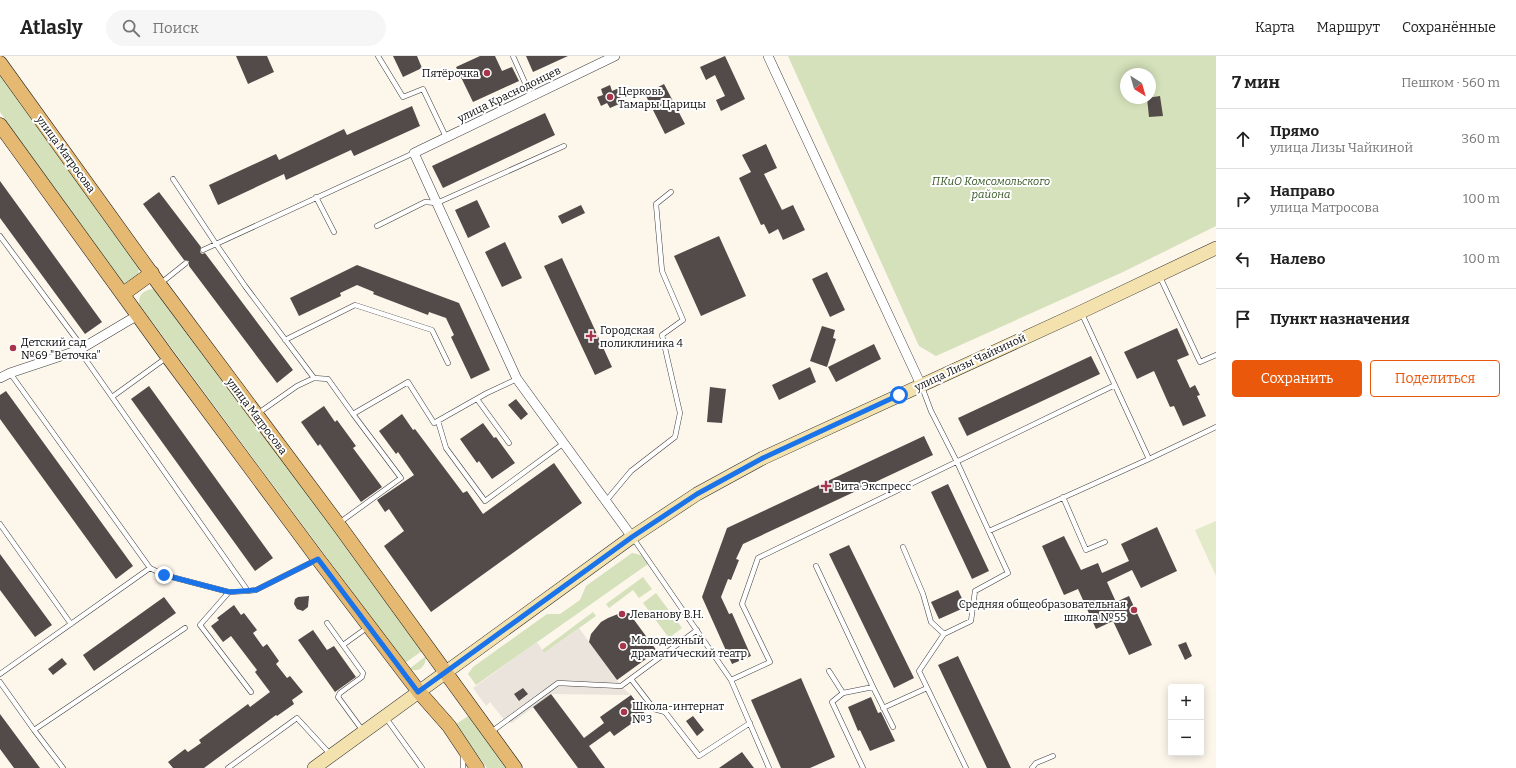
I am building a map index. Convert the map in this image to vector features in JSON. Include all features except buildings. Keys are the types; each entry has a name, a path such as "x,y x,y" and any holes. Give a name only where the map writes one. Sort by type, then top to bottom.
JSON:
{"main road":[{"name":"улица Матросова","path":"0,63 156,279 338,524 515,768"},
{"path":"0,125 168,357 418,692 449,726 477,768"},
{"name":"улица Лизы Чайкиной","path":"314,768 632,537 697,494 763,458 1081,312 1216,248"},
{"path":"123,294 156,279"}],"street":[{"name":"улица Краснодонцев","path":"414,153 615,56"},
{"path":"768,56 921,385"},
{"path":"414,153 517,379 632,537"},
{"path":"0,378 81,349 138,315"}],"lane":[{"path":"378,56 403,97 423,89 446,137"},
{"path":"512,56 531,96"},
{"path":"376,226 426,202 436,203 564,146"},
{"path":"203,250 414,153"},
{"path":"173,179 216,244 314,378"},
{"path":"606,502 631,471 675,436 680,413 662,335 683,320 662,270 656,204 671,192"},
{"path":"316,197 334,232"},
{"path":"0,236 81,349 112,397 248,591"},
{"path":"156,279 186,262"},
{"path":"1159,275 1200,362 1216,355"},
{"path":"286,340 356,305 432,330 448,363"},
{"path":"1081,312 1149,459"},
{"path":"112,397 168,357"},
{"path":"10,374 150,568 164,575 229,592 248,591 256,590 318,559"},
{"path":"256,415 297,386 314,378 328,379 401,478 338,524"},
{"path":"353,414 408,382 434,423 517,379"},
{"path":"921,385 931,411 957,462 1008,573 975,591 971,621 944,634 919,671 966,768"},
{"path":"731,680 770,662 742,604 758,558 1115,385"},
{"path":"477,399 509,443"},
{"path":"438,421 446,448 485,501 564,443"},
{"path":"989,531 1216,427"},
{"path":"1063,497 1086,550 1106,542"},
{"path":"0,524 72,624"},
{"path":"632,537 731,680 769,768"},
{"path":"902,547 923,594 931,622 944,634"},
{"path":"816,566 893,727"},
{"path":"0,674 150,568"},
{"path":"229,592 200,624 251,692"},
{"path":"327,623 363,672 362,677 340,693 338,698 364,732"},
{"path":"343,645 369,626"},
{"path":"34,730 185,628"},
{"path":"489,733 558,683 621,686 696,630"},
{"path":"829,671 843,693"},
{"path":"632,679 654,709 665,712 699,756 750,723"},
{"path":"0,682 63,768"},
{"path":"863,768 832,702 843,693 873,686"},
{"path":"883,708 927,688"},
{"path":"385,716 422,768"},
{"path":"228,768 297,718 332,755"},
{"path":"463,745 463,768"},
{"path":"1032,768 1036,763 1053,756"}],"green space":[{"name":"ПКиО Комсомольского района","path":"788,56 1216,56 1216,226 1123,272 936,356 919,346"},
{"path":"0,74 139,268 138,275 128,283 122,283 0,112"},
{"path":"152,289 157,290 422,651 405,663 139,304 142,294"},
{"path":"1216,521 1216,576 1195,530"},
{"path":"632,553 641,555 648,564 476,685 468,674 473,667 547,614 560,614 580,600 586,586"},
{"path":"643,577 652,589 639,598 633,590 609,608 606,604"},
{"path":"656,593 682,628 669,638 643,603"},
{"path":"593,612 596,616 544,653 542,650"},
{"path":"426,656 425,663 419,670 409,669"},
{"path":"470,715 509,768 487,768 456,724"}],"shaded area":[{"path":"579,628 621,686 631,695 551,694 512,723 505,721 490,702 486,706 473,688 537,642 544,653"}],"place":[{"name":"Пятёрочка","path":"487,73"},
{"name":"Церковь Тамары Царицы","path":"610,97"},
{"name":"Городская поликлиника 4","path":"591,336"},
{"name":"Детский сад №69 \"Веточка\"","path":"13,348"},
{"name":"Вита Экспресс","path":"826,486"},
{"name":"Средняя общеобразовательная школа №55","path":"1134,610"},
{"name":"Леванову В.Н.","path":"622,614"},
{"name":"Молодежный драматический театр","path":"623,646"},
{"name":"Школа-интернат №3","path":"624,712"}],"route":[{"path":"164,575 229,592 256,590 318,559 418,692 632,537 697,494 763,458 899,395"}]}
